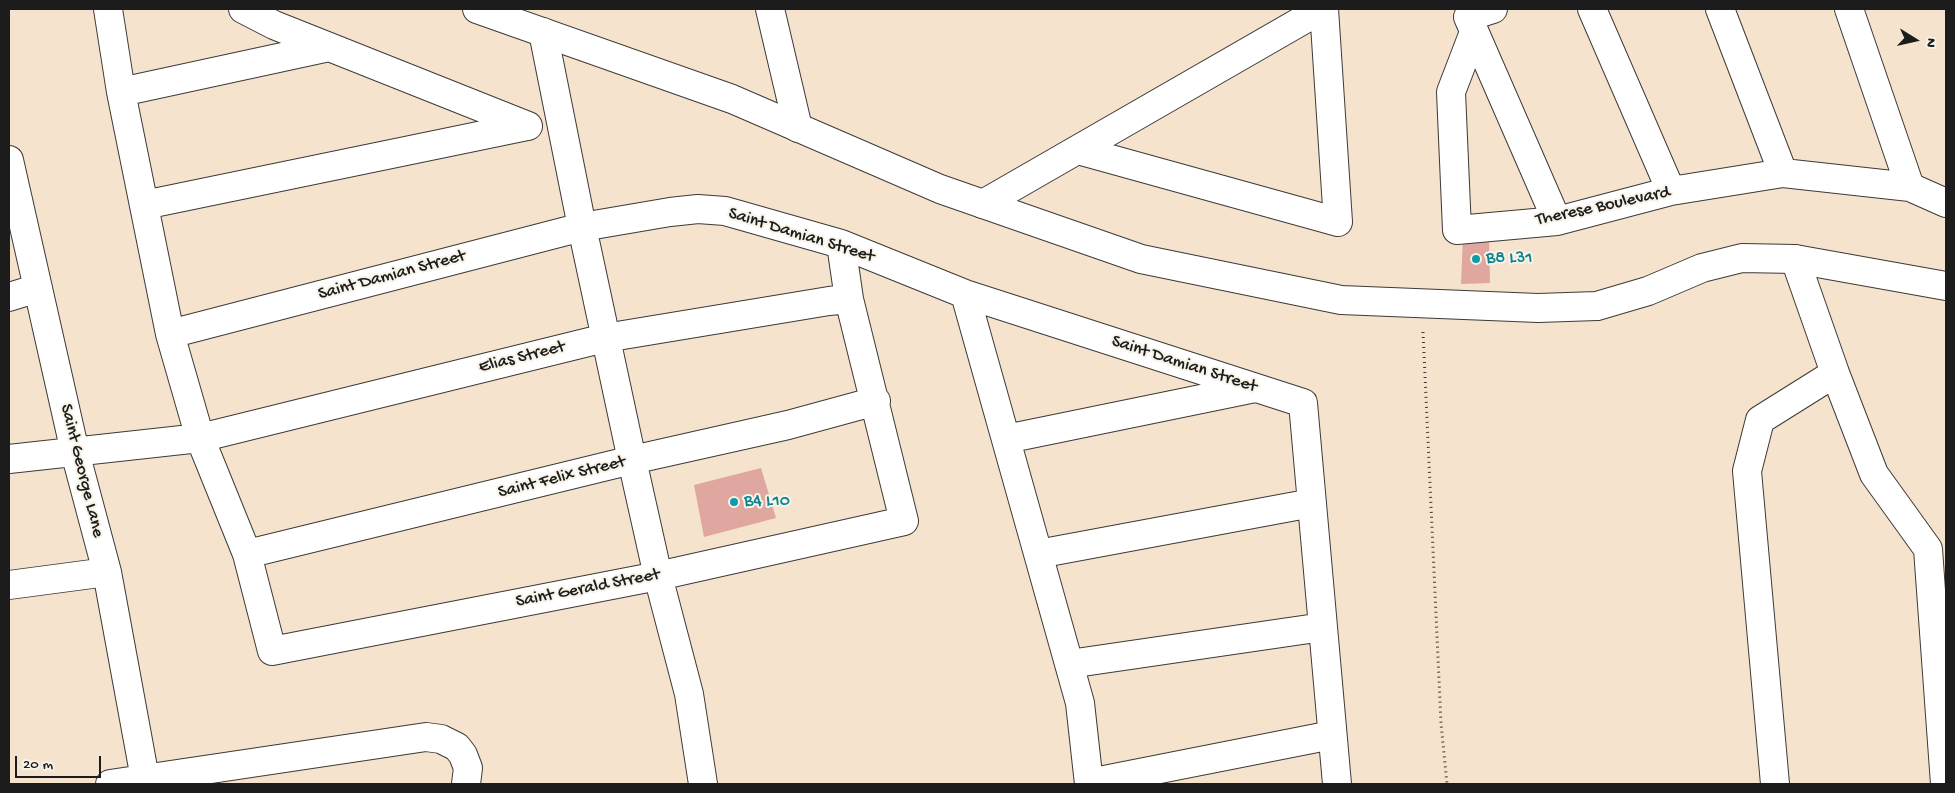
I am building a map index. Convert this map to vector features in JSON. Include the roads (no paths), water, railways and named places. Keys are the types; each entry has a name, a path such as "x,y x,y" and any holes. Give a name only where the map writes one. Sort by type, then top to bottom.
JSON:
{"street":[{"path":"108,9 120,92 170,334 200,438 247,554"},
{"path":"243,9 274,25 527,126"},
{"path":"477,9 732,100 940,189 1141,259 1341,300 1538,308 1597,306 1648,291 1702,268 1742,258 1795,260 1946,286"},
{"path":"983,204 1323,9 1338,222 1078,150"},
{"path":"1493,9 1468,17 1557,221"},
{"path":"1592,9 1671,191"},
{"path":"1720,9 1783,173"},
{"path":"1849,9 1910,188"},
{"path":"765,12 798,128"},
{"path":"543,32 605,338 658,576 689,694 703,784"},
{"name":"Therese Boulevard","path":"1474,32 1451,92 1457,230 1557,221 1671,191 1783,173 1910,188 1946,203"},
{"path":"120,92 330,47"},
{"path":"144,205 527,126 561,121"},
{"name":"Saint George Lane","path":"9,164 75,452 107,572 146,782"},
{"name":"Saint Damian Street","path":"170,334 582,227 670,212 698,209 725,211 841,244 965,294 1303,403 1312,503"},
{"path":"841,244 849,299 876,400"},
{"path":"1795,260 1835,373 1874,474 1937,551 1945,784"},
{"path":"9,297 38,288"},
{"path":"965,294 1080,702 1089,783 1332,735"},
{"name":"Elias Street","path":"9,459 200,438 605,338 849,299"},
{"path":"1775,784 1747,471 1760,420 1835,373"},
{"path":"1006,439 1256,388"},
{"name":"Saint Felix Street","path":"247,554 632,460 788,425 876,400"},
{"name":"Saint Gerald Street","path":"247,554 272,651 658,576 904,521 876,400"},
{"path":"1038,554 1312,503 1337,784"},
{"path":"9,585 107,572"},
{"path":"1069,664 1323,627"},
{"path":"110,784 146,782 426,737 441,739 458,747 468,768 466,784"}],"place":[{"name":"B8 L31","path":"1476,259"},
{"name":"B4 L10","path":"734,502"}]}
